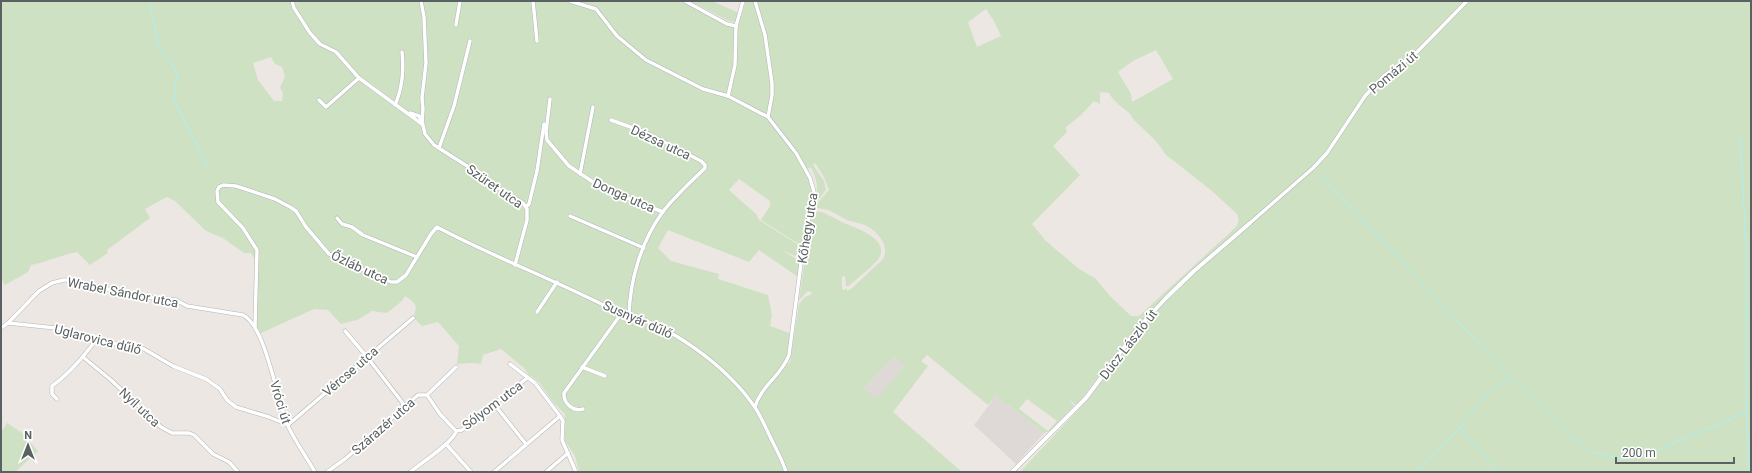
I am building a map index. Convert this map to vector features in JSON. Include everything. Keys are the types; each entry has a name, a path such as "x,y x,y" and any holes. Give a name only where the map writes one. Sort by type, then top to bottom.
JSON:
{"street":[{"name":"Szüret utca","path":"292,1 294,8 320,44 336,52 359,78 422,123"},
{"name":"Szüret utca","path":"420,1 424,17 426,70 422,98 424,109 422,123 427,138 439,148 467,166 478,176 519,200 526,207 528,213 527,220 515,265"},
{"path":"456,25 460,1"},
{"path":"533,1 537,41"},
{"name":"Kőhegy utca","path":"570,1 596,9 617,36 646,60 703,89 728,96 768,117 796,153 810,178 814,192 803,248 789,355 784,368 759,397 755,407"},
{"path":"686,1 727,24 736,26"},
{"path":"728,96 735,65 736,26 743,1"},
{"path":"755,1 765,35 772,83 772,96 768,117"},
{"name":"Pomázi út","path":"1250,223 1313,168 1327,153 1365,96 1384,76 1416,53 1466,1"},
{"path":"439,148 454,106 470,41"},
{"path":"395,105 401,90 403,60 402,52"},
{"path":"319,100 326,107 359,78"},
{"path":"526,207 530,200 537,171 550,99"},
{"path":"580,174 593,107"},
{"name":"Dézsa utca","path":"611,120 647,133 705,164 705,168 663,212"},
{"path":"544,124 544,132"},
{"name":"Donga utca","path":"544,132 547,140 569,166 580,174 602,188 663,212"},
{"name":"Őzláb utca","path":"255,327 257,250 243,228 218,202 217,191 219,187 228,185 236,186 275,199 290,207 296,211 306,227 329,254 391,282 397,282 404,277 437,227"},
{"path":"628,315 631,289 644,248 650,231 663,212"},
{"path":"570,216 644,248"},
{"path":"337,218 342,224 363,235 417,256"},
{"name":"Dúcz László út","path":"1012,472 1086,398 1140,326 1166,298 1194,271 1250,223"},
{"name":"Susnyár dűlő","path":"437,227 515,265 589,297 621,314 628,315 671,332 684,341 722,369 755,407 786,472"},
{"name":"Wrabel Sándor utca","path":"1,328 40,291 52,283 71,280 146,297 176,300 187,306 235,312 248,318 255,327"},
{"path":"537,312 557,282"},
{"path":"583,409 578,411 572,409 563,395 621,314"},
{"name":"Vércse utca","path":"288,425 413,318"},
{"name":"Uglarovica dűlő","path":"8,323 65,329 85,334 96,340 144,349 173,366 206,379 220,389 227,400 236,407 269,416 288,425"},
{"name":"Vróci út","path":"255,327 288,425 315,472"},
{"path":"345,331 402,402 404,408"},
{"path":"57,399 52,394 52,386 64,377 83,357 96,340"},
{"name":"Nyíl utca","path":"83,357 111,380 161,427 172,433 189,433 194,435 200,439 213,454 229,462 238,472"},
{"path":"510,364 535,383 560,416 563,421 562,440 574,464 576,472"},
{"name":"Szárazér utca","path":"327,472 345,459 418,395 427,395 456,367"},
{"path":"582,367 605,376"},
{"name":"Sólyom utca","path":"456,431 462,430 527,378"},
{"path":"410,472 446,444 456,434 456,431 440,414 427,395"},
{"path":"494,404 526,444"},
{"path":"494,472 560,416"},
{"path":"446,444 471,472"},
{"path":"546,472 568,453"}],"shaded area":[{"path":"894,357 906,366 877,400 864,388"},
{"path":"996,396 1044,433 1016,464 974,425"}],"green space":[{"path":"1,1 686,1 738,29 746,1 1751,1 1751,472 1020,472 1088,399 1127,339 1084,396 1076,405 1070,400 1074,406 1050,431 1044,433 996,396 988,405 927,355 921,361 928,366 893,412 962,472 579,472 575,456 565,441 565,414 553,402 539,382 529,375 524,368 501,349 483,355 481,364 457,364 459,346 438,322 422,326 414,318 416,306 405,296 402,301 387,313 372,311 357,320 341,324 328,310 314,309 259,334 255,327 257,262 251,253 244,253 223,238 206,231 175,201 167,197 145,209 150,218 107,250 108,253 90,265 77,252 31,265 28,272 5,285 1,277","holes":["986,9 1001,36 977,47 968,22","1156,50 1173,79 1132,102 1131,94 1118,72 1133,61","271,57 275,64 282,67 285,76 280,88 283,93 282,101 274,101 258,80 253,63","1100,92 1109,93 1115,101 1156,141 1165,154 1212,191 1237,214 1238,217 1236,227 1139,316 1131,316 1110,296 1095,278 1079,269 1046,241 1032,224 1080,175 1053,146 1067,132 1066,127 1081,115 1094,101 1100,104","815,163 824,177 829,190 815,206 815,208 828,210 847,220 870,228 882,239 885,254 883,259 851,289 847,291 847,289 843,290 842,277 845,276 846,286 849,286 877,261 881,251 880,245 870,235 825,213 815,212 813,214 811,217 799,300 808,291 812,294 805,297 799,304 790,362 783,367 788,355 792,334 770,326 772,315 768,295 718,279 719,274 671,261 658,248 668,230 749,262 759,250 798,277 799,261 783,250 799,258 801,256 802,247 759,220 756,214 729,190 739,179 770,201 770,206 761,220 802,246 812,198 811,185 807,169 811,167 815,177 817,189 816,203 826,190 824,181 813,165","894,357 905,366 877,399 864,388","1027,399 1057,421 1048,431 1019,409"]},
{"path":"690,1 712,1 739,13 736,22 729,21"},
{"path":"7,423 21,432 38,451 15,472 1,472 1,432"}],"waterway":[{"path":"149,1 159,46 172,63 177,75 174,100 208,166"},
{"path":"1740,134 1746,245 1746,379 1749,472"},
{"path":"1322,177 1498,364 1568,434 1592,452 1622,459 1645,455 1747,412"},
{"path":"1747,306 1751,310"},
{"path":"1417,472 1461,427 1483,398 1510,377"},
{"path":"1461,427 1464,435 1499,472"}]}
